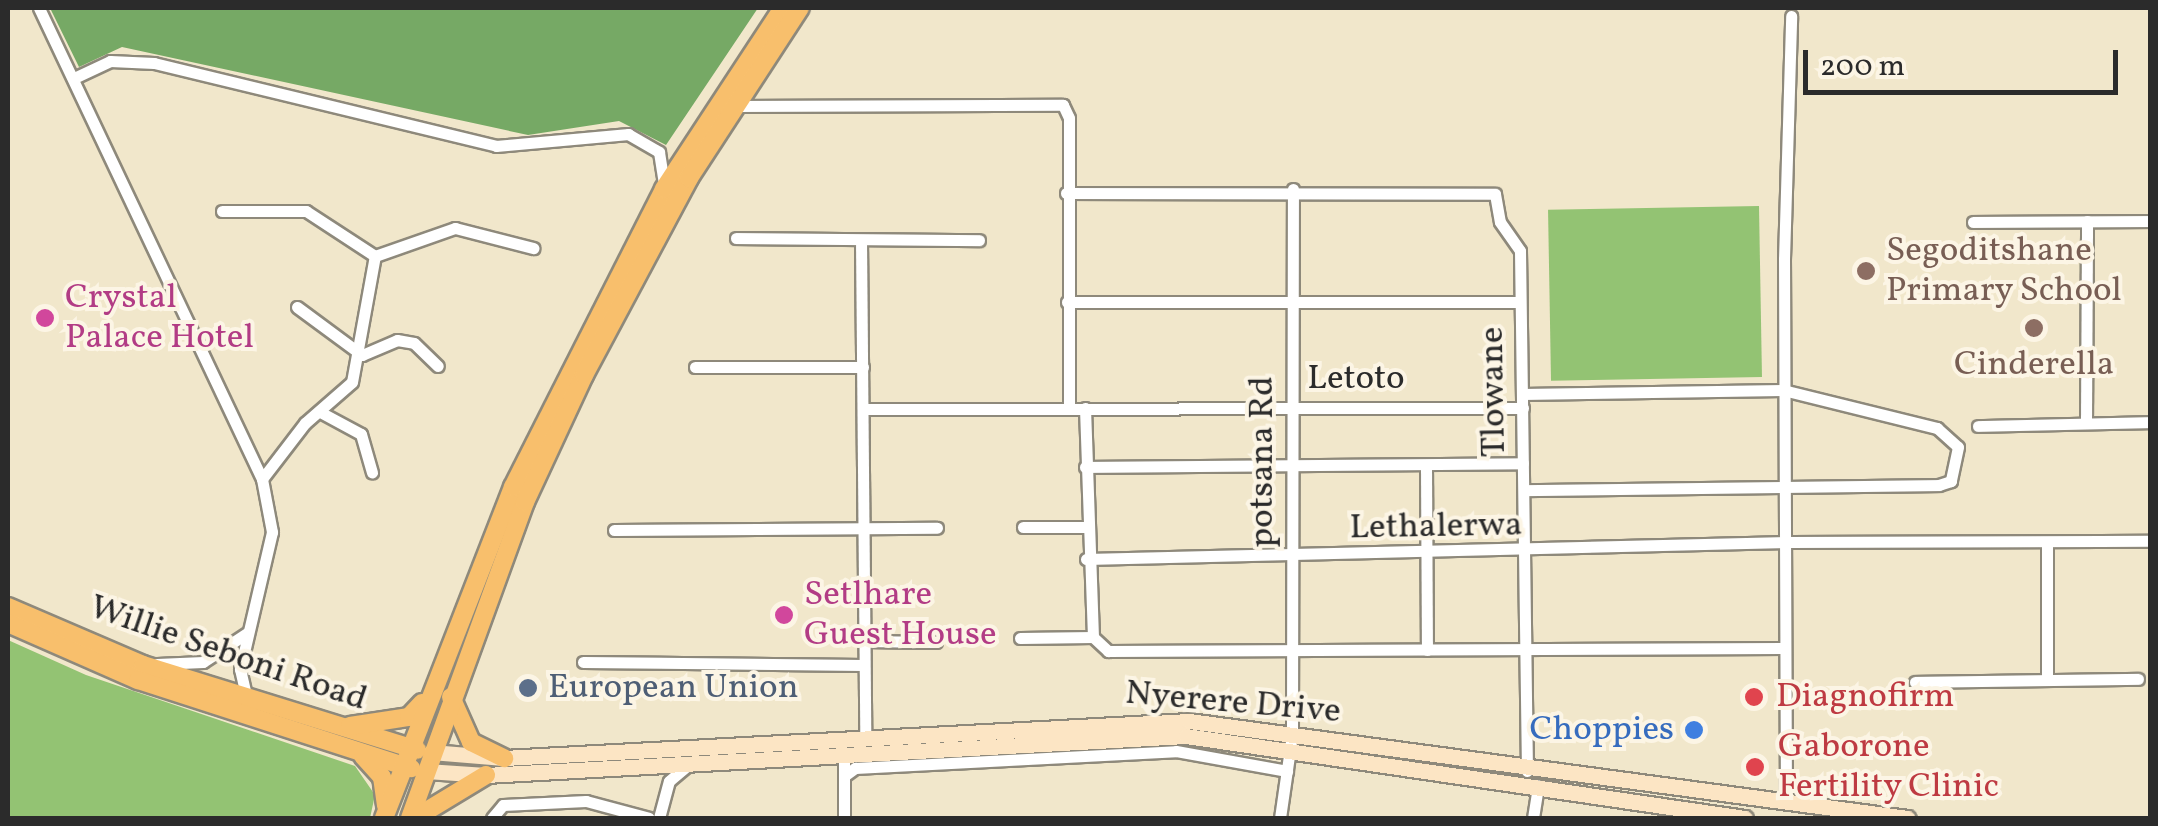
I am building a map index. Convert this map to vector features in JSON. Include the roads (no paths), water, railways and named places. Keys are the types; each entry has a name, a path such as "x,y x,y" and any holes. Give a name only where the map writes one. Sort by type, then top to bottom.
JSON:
{"main road":[{"path":"385,815 429,693 513,487 664,190 782,8"},
{"path":"412,818 451,697 526,502 584,375 734,106 800,8"},
{"name":"Willie Seboni Road","path":"8,608 142,665 248,700 338,736"},
{"name":"Willie Seboni Road","path":"8,623 138,680 406,757 426,771"},
{"path":"338,736 409,718 429,693"},
{"path":"451,697 471,742 504,758"},
{"name":"Nyerere Drive","path":"432,752 504,758 1143,720 1745,818"},
{"path":"338,736 376,765 385,815"},
{"name":"Nyerere Drive","path":"426,771 486,775 1149,736 1291,742 1527,771 1786,811 1906,818"},
{"name":"Willie Seboni Road","path":"406,757 432,752"},
{"path":"412,818 486,775"}],"street":[{"path":"40,8 262,479 272,532 269,560 240,669 248,700"},
{"path":"1786,811 1784,648 1788,542 1784,390 1791,16"},
{"path":"74,78 110,61 154,64 496,146 628,134 659,152 664,190"},
{"path":"734,106 1057,102 1069,118 1066,193 1070,407"},
{"path":"1066,193 1293,188"},
{"name":"Tlowane","path":"1293,188 1486,190 1499,200 1500,222 1519,245 1527,771"},
{"name":"potsana Rd","path":"1280,818 1291,742 1293,650 1288,406 1294,297 1293,188"},
{"path":"222,211 306,211 374,256"},
{"path":"2086,423 2087,221"},
{"path":"1973,222 2150,221"},
{"path":"374,256 456,228 532,248"},
{"path":"736,238 978,240"},
{"path":"861,240 865,738"},
{"path":"262,479 305,423 346,392 362,355 374,256"},
{"path":"1067,302 1294,297 1520,302"},
{"path":"297,307 362,355"},
{"path":"362,355 398,340 414,343 438,366"},
{"path":"695,367 863,368"},
{"name":"Letoto","path":"863,410 1523,401 1784,390 1937,428 1958,446 1947,484 1786,484"},
{"path":"1085,408 1086,560 1093,637 1108,651 1784,648"},
{"path":"322,413 361,434 372,472"},
{"path":"1978,426 2150,422"},
{"path":"1085,467 1524,463"},
{"path":"1426,466 1427,650"},
{"path":"1524,490 1786,484"},
{"path":"1023,528 1085,527"},
{"path":"614,530 937,528"},
{"name":"Lethalerwa","path":"1086,560 1425,555 1788,542 2150,541"},
{"path":"2047,542 2047,677"},
{"path":"142,665 204,662 248,633"},
{"path":"1020,638 1093,637"},
{"path":"863,642 936,642"},
{"path":"582,662 863,665"},
{"path":"1915,682 2047,677 2138,679"},
{"path":"844,776 855,768 1176,751 1286,771"},
{"path":"844,753 844,818"},
{"path":"659,818 662,794 691,762"},
{"path":"646,765 662,794"},
{"path":"1533,818 1538,785"},
{"path":"492,818 503,805 586,802 642,817"}],"place":[{"name":"Segoditshane Primary School","path":"1866,271"},
{"name":"Crystal Palace Hotel","path":"45,318"},
{"name":"Cinderella","path":"2034,328"},
{"name":"Setlhare Guest House","path":"784,615"},
{"name":"European Union","path":"528,688"},
{"name":"Diagnofirm","path":"1754,697"},
{"name":"Choppies","path":"1694,730"},
{"name":"Gaborone Fertility Clinic","path":"1755,767"}]}
